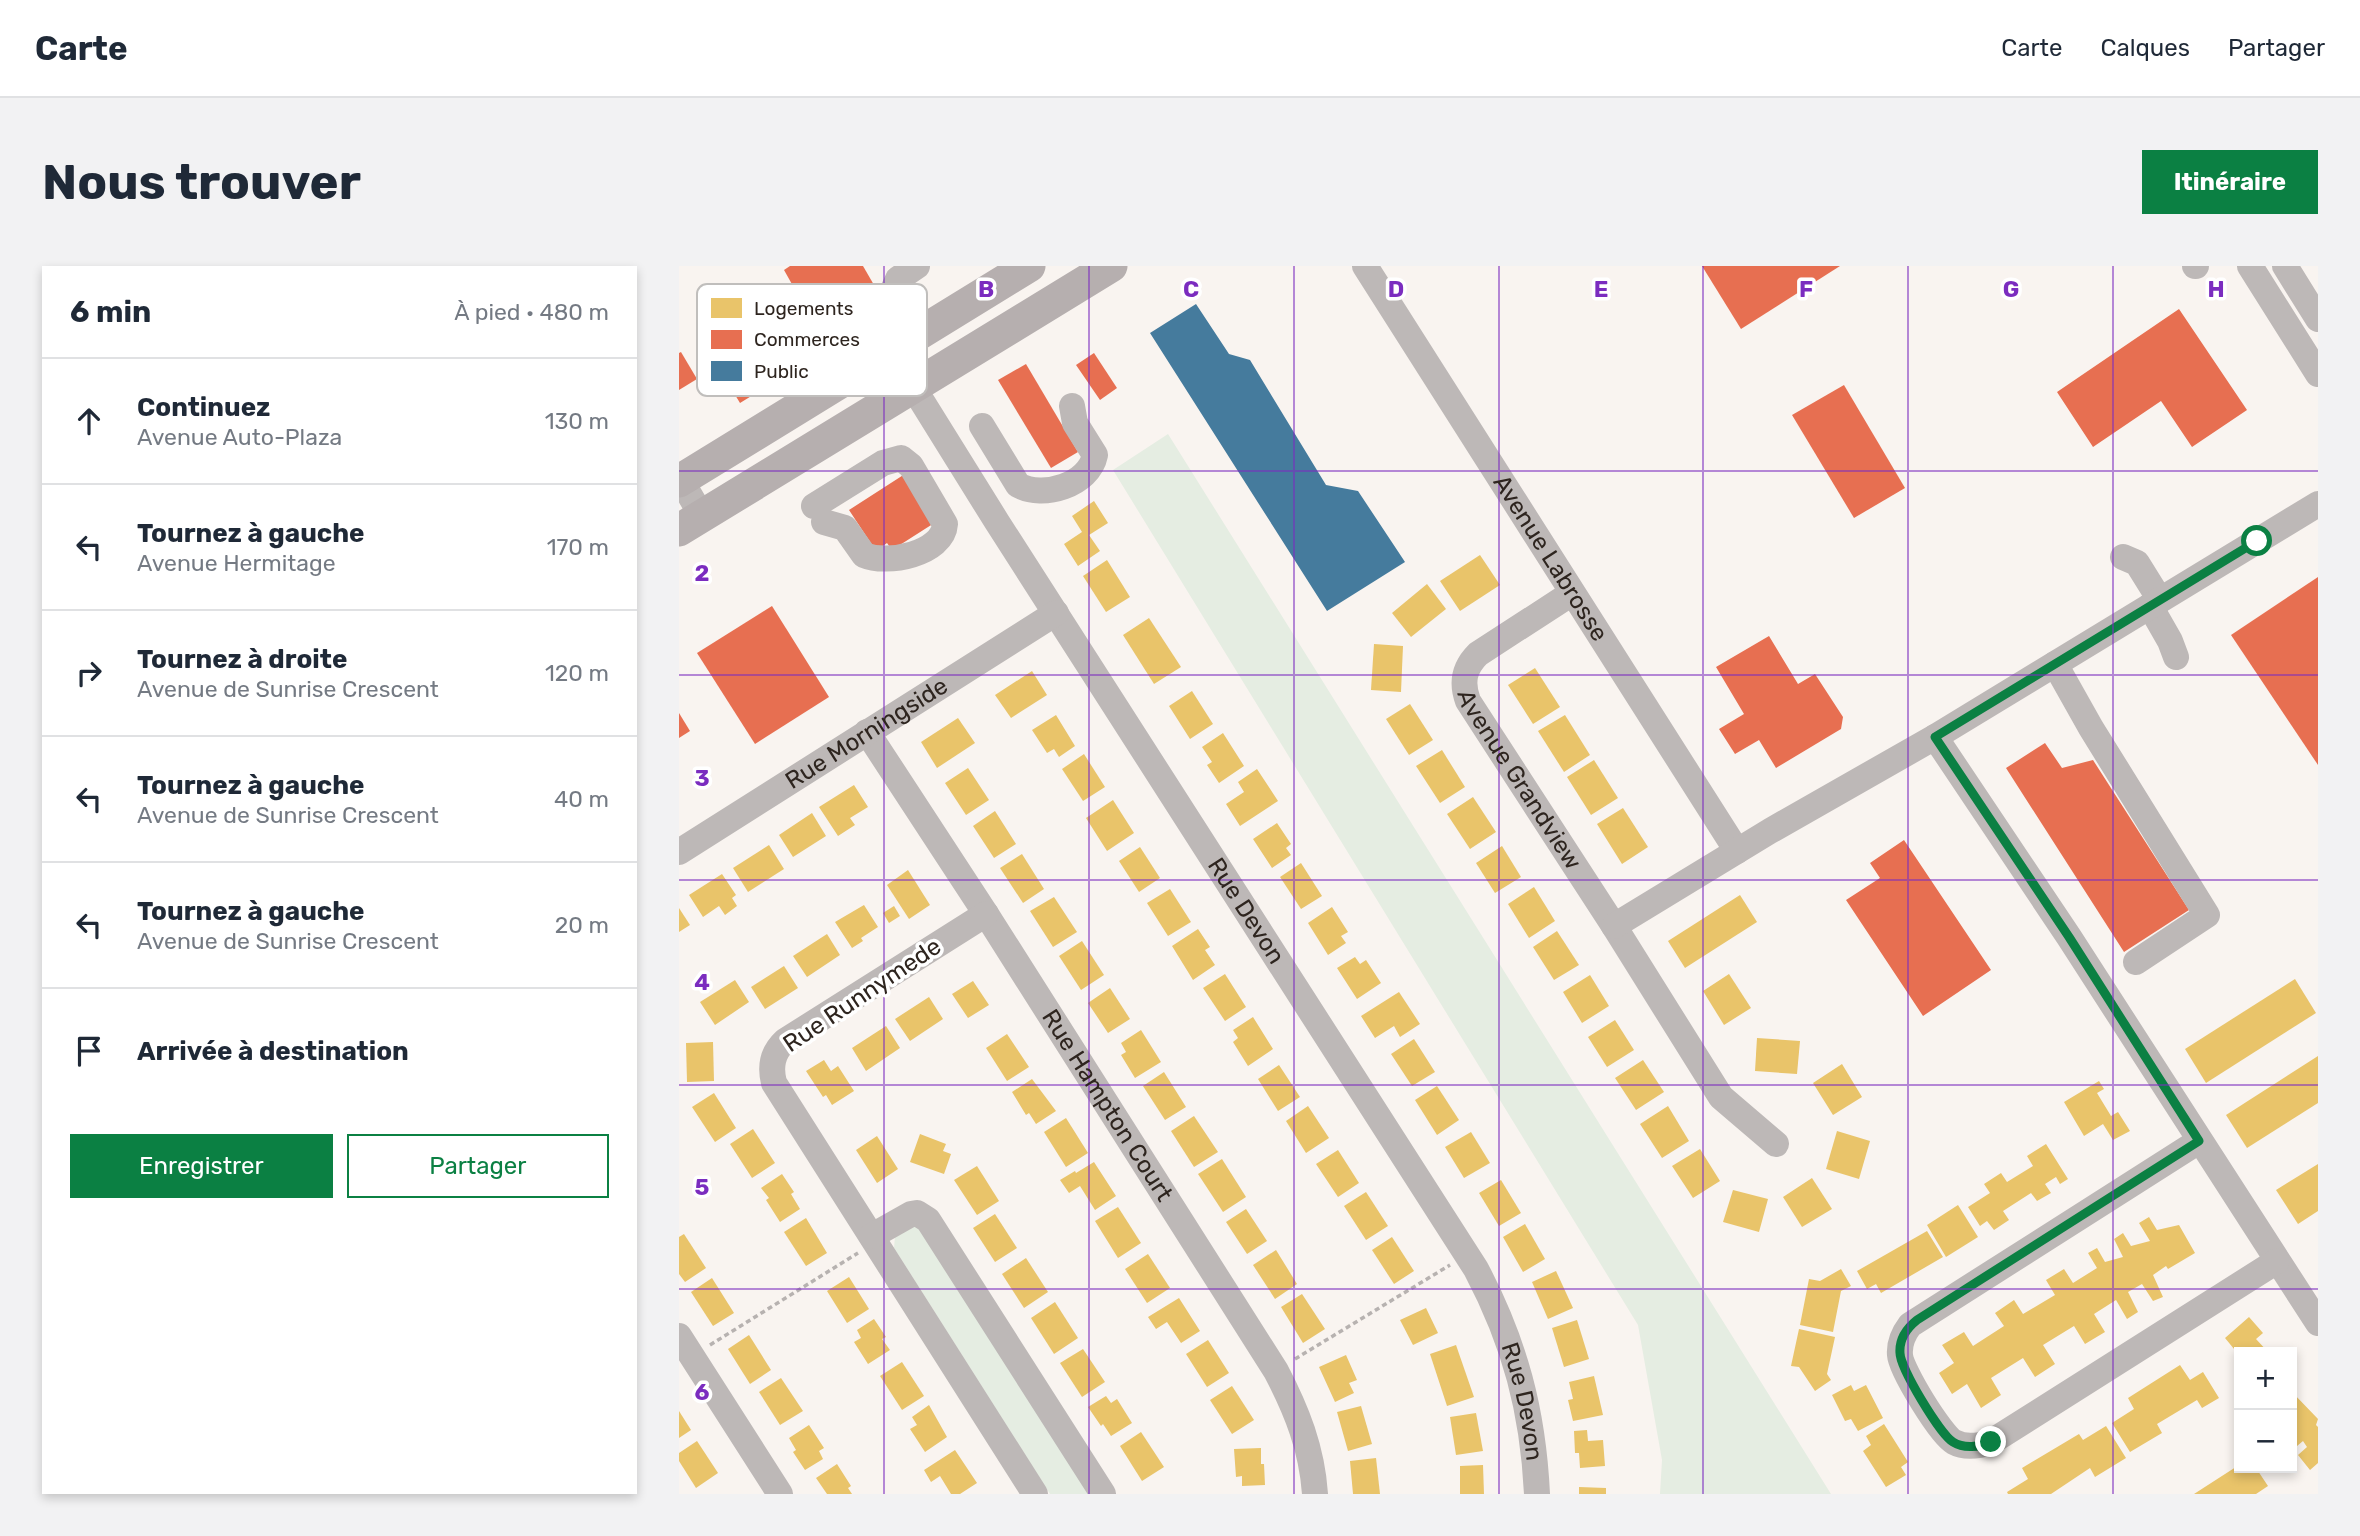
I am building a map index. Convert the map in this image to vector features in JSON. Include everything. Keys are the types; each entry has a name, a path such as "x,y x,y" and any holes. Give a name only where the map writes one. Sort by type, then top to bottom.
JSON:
{"main road":[{"path":"927,379 1111,266"},
{"path":"927,329 1024,267"},
{"path":"680,479 817,396"},
{"path":"691,523 899,396"}],"street":[{"name":"Avenue Labrosse","path":"1365,266 1737,850"},
{"path":"2250,266 2318,374"},
{"path":"2285,266 2316,313 2285,320"},
{"name":"Rue Devon","path":"917,396 1476,1269 1498,1313 1521,1376 1530,1414 1537,1494"},
{"path":"982,426 1014,482 1023,488 1055,490 1084,474 1094,460 1095,455 1075,423 1072,406"},
{"path":"901,458 911,466 945,524 943,536 916,555 876,558 864,555 845,528 819,514 883,463 901,458"},
{"path":"680,479 691,523"},
{"path":"1614,926 1737,850 1935,737 2318,504"},
{"path":"2123,557 2137,563 2176,657"},
{"name":"Avenue Grandview","path":"1573,593 1478,654 1467,667 1464,684 1468,701 1721,1097 1776,1144"},
{"name":"Rue Morningside","path":"679,852 1056,613"},
{"path":"2055,664 2097,738 2207,915 2136,962"},
{"name":"Rue Hampton Court","path":"867,732 986,914 1276,1371 1299,1416 1315,1494"},
{"path":"1935,737 2069,937 2318,1324"},
{"name":"Rue Runnymede","path":"986,914 785,1041 774,1055 772,1074 774,1083 867,1243 1035,1494"},
{"path":"2199,1141 1910,1325 1900,1345 1901,1362 1926,1408 1949,1439 1957,1444 1975,1446 1991,1442 2277,1261"},
{"path":"867,1243 911,1214 917,1213 928,1220 1103,1494"},
{"path":"679,1336 779,1494"}],"path":[{"path":"703,1349 867,1243"},
{"path":"1276,1371 1455,1262"}],"shaded area":[{"path":"1168,434 1831,1494 1660,1494 1662,1460 1638,1325 1113,470"},
{"path":"914,1226 920,1228 1090,1494 1050,1494 894,1248 895,1236"}],"building: Logements":[{"path":"1094,501 1108,523 1089,535 1100,551 1078,566 1064,544 1082,532 1072,516"},
{"path":"1480,555 1500,585 1460,611 1440,581"},
{"path":"1107,560 1130,597 1106,612 1083,576"},
{"path":"1427,584 1446,609 1411,637 1392,613"},
{"path":"1149,618 1181,667 1154,684 1123,635"},
{"path":"1374,644 1403,646 1401,692 1371,690"},
{"path":"1535,668 1560,707 1533,724 1508,685"},
{"path":"1032,671 1047,695 1011,718 995,695"},
{"path":"1192,691 1213,724 1190,739 1169,706"},
{"path":"1410,704 1433,740 1409,755 1386,719"},
{"path":"1056,715 1075,746 1059,757 1054,749 1047,753 1032,730"},
{"path":"1565,715 1590,755 1564,772 1538,731"},
{"path":"958,718 975,743 937,768 921,742"},
{"path":"1223,733 1244,766 1219,783 1207,765 1212,762 1202,747"},
{"path":"1442,750 1465,787 1440,803 1416,766"},
{"path":"1084,754 1105,787 1083,801 1062,769"},
{"path":"1594,760 1618,798 1591,815 1567,777"},
{"path":"968,768 989,800 966,815 945,783"},
{"path":"1257,769 1278,801 1240,826 1226,804 1244,792 1238,782"},
{"path":"854,785 868,807 850,818 855,825 838,836 819,807"},
{"path":"1473,797 1496,832 1470,849 1447,814"},
{"path":"1113,800 1134,833 1107,851 1086,818"},
{"path":"1623,808 1648,847 1622,864 1597,824"},
{"path":"995,811 1016,844 994,858 973,826"},
{"path":"812,813 826,836 793,857 779,835"},
{"path":"1277,823 1291,844 1286,848 1291,855 1272,868 1253,839"},
{"path":"769,845 784,869 748,892 733,868"},
{"path":"1502,846 1521,877 1495,893 1476,863"},
{"path":"1140,847 1160,878 1139,892 1119,861"},
{"path":"1022,854 1044,889 1023,903 1000,868"},
{"path":"1301,863 1322,896 1301,909 1280,877"},
{"path":"908,870 930,905 909,919 887,885"},
{"path":"722,874 736,895 732,898 737,906 725,915 719,906 703,917 689,895"},
{"path":"1534,887 1555,921 1529,938 1508,904"},
{"path":"1170,889 1191,922 1168,936 1147,903"},
{"path":"1740,895 1757,922 1685,968 1668,941"},
{"path":"1054,897 1077,932 1053,947 1030,911"},
{"path":"864,905 878,927 861,938 863,941 852,948 835,922"},
{"path":"894,906 900,916 889,923 883,913"},
{"path":"1332,907 1348,932 1341,936 1346,943 1328,955 1308,923"},
{"path":"679,908 690,925 679,932"},
{"path":"1198,929 1210,947 1205,950 1215,965 1193,980 1172,946"},
{"path":"1557,931 1579,965 1554,980 1533,947"},
{"path":"827,934 840,955 807,977 793,956"},
{"path":"1082,941 1104,975 1081,990 1059,956"},
{"path":"1355,957 1360,964 1366,960 1381,983 1357,999 1337,968"},
{"path":"784,966 798,988 765,1009 751,987"},
{"path":"1225,974 1246,1007 1225,1021 1203,988"},
{"path":"1729,974 1751,1008 1724,1025 1703,991"},
{"path":"1590,975 1609,1006 1582,1023 1563,992"},
{"path":"2295,979 2316,1013 2206,1083 2185,1049"},
{"path":"735,980 749,1002 715,1025 700,1002"},
{"path":"973,981 989,1005 968,1018 952,994"},
{"path":"1110,988 1130,1019 1108,1033 1088,1003"},
{"path":"1399,992 1420,1024 1400,1037 1394,1026 1375,1038 1361,1016"},
{"path":"929,997 943,1019 910,1041 895,1019"},
{"path":"1253,1017 1273,1049 1248,1066 1233,1042 1238,1038 1233,1030"},
{"path":"1615,1020 1634,1050 1607,1067 1588,1037"},
{"path":"886,1026 900,1048 866,1071 852,1048"},
{"path":"1141,1030 1161,1062 1135,1078 1121,1055 1126,1052 1121,1043"},
{"path":"1007,1034 1029,1067 1007,1081 986,1048"},
{"path":"1757,1038 1800,1041 1797,1074 1755,1071"},
{"path":"1414,1039 1435,1072 1412,1086 1391,1054"},
{"path":"713,1042 714,1081 687,1082 686,1043"},
{"path":"2318,1056 2318,1103 2247,1148 2226,1115"},
{"path":"824,1060 831,1071 838,1066 854,1091 832,1105 826,1095 823,1097 806,1071"},
{"path":"1643,1060 1664,1092 1636,1110 1615,1078"},
{"path":"1842,1064 1862,1097 1833,1115 1813,1083"},
{"path":"1279,1065 1300,1097 1278,1111 1258,1079"},
{"path":"1164,1072 1186,1107 1165,1120 1143,1086"},
{"path":"1032,1079 1056,1111 1036,1124 1029,1113 1026,1115 1012,1092"},
{"path":"2099,1081 2104,1089 2097,1093 2111,1116 2118,1112 2130,1131 2113,1140 2103,1124 2084,1136 2064,1102"},
{"path":"1437,1086 1459,1120 1437,1135 1415,1100"},
{"path":"714,1093 736,1128 715,1142 692,1107"},
{"path":"1308,1106 1329,1138 1306,1153 1286,1121"},
{"path":"1668,1106 1689,1141 1662,1158 1640,1124"},
{"path":"1194,1116 1218,1152 1194,1167 1171,1131"},
{"path":"1066,1118 1088,1153 1066,1167 1044,1132"},
{"path":"753,1129 775,1163 752,1178 730,1144"},
{"path":"1837,1131 1870,1141 1859,1179 1826,1169"},
{"path":"1471,1132 1490,1163 1464,1178 1445,1147"},
{"path":"920,1134 946,1144 943,1151 951,1154 944,1174 910,1162"},
{"path":"877,1136 898,1169 877,1183 856,1150"},
{"path":"2046,1144 2068,1179 2060,1184 2056,1177 2045,1184 2051,1193 2037,1201 2031,1193 2003,1211 2009,1220 1994,1230 1987,1221 1980,1226 1968,1207 1990,1193 1984,1184 2001,1173 2007,1182 2033,1166 2027,1156"},
{"path":"1700,1149 1720,1181 1693,1198 1672,1166"},
{"path":"1338,1150 1359,1183 1338,1197 1316,1164"},
{"path":"1222,1159 1246,1197 1223,1212 1198,1174"},
{"path":"1094,1162 1116,1196 1095,1210 1080,1186 1069,1193 1060,1180"},
{"path":"2318,1164 2318,1211 2298,1224 2276,1190"},
{"path":"977,1166 999,1201 977,1215 954,1180"},
{"path":"782,1174 794,1192 791,1194 800,1209 780,1222 766,1200 769,1198 761,1188"},
{"path":"1812,1178 1832,1209 1802,1227 1783,1197"},
{"path":"1501,1180 1521,1213 1499,1226 1479,1193"},
{"path":"1733,1190 1768,1199 1759,1232 1723,1222"},
{"path":"1366,1192 1388,1226 1366,1240 1344,1206"},
{"path":"1958,1205 1978,1237 1946,1257 1927,1225"},
{"path":"1118,1207 1141,1243 1118,1258 1095,1221"},
{"path":"1246,1209 1267,1241 1247,1254 1226,1222"},
{"path":"995,1214 1017,1248 995,1262 973,1228"},
{"path":"2149,1217 2157,1230 2179,1225 2195,1253 2153,1275 2163,1297 2153,1301 2142,1284 2128,1292 2138,1312 2127,1319 2116,1300 2094,1314 2105,1332 2085,1344 2074,1326 2043,1345 2055,1364 2035,1377 2023,1358 1991,1378 2001,1395 1981,1408 1967,1384 1952,1394 1939,1373 1954,1363 1942,1345 1964,1332 1973,1346 2004,1326 1995,1313 2014,1300 2023,1314 2055,1295 2046,1280 2064,1269 2073,1283 2097,1268 2088,1253 2097,1248 2105,1262 2123,1257 2114,1239 2123,1233 2131,1246 2150,1241 2139,1223"},
{"path":"806,1218 827,1253 806,1266 784,1232"},
{"path":"1525,1224 1545,1259 1523,1272 1503,1237"},
{"path":"1927,1231 1943,1257 1881,1293 1876,1284 1867,1289 1857,1271"},
{"path":"684,1234 706,1268 685,1282 679,1274 679,1237"},
{"path":"1392,1237 1414,1271 1394,1284 1372,1250"},
{"path":"1276,1250 1297,1284 1275,1299 1253,1265"},
{"path":"1148,1254 1170,1288 1147,1303 1125,1269"},
{"path":"1026,1258 1048,1292 1024,1308 1002,1274"},
{"path":"1841,1269 1851,1286 1841,1291 1833,1332 1800,1325 1809,1279 1820,1281"},
{"path":"1556,1271 1573,1308 1548,1319 1532,1282"},
{"path":"849,1277 869,1309 847,1323 827,1291"},
{"path":"712,1278 734,1313 713,1326 691,1292"},
{"path":"1302,1294 1325,1329 1303,1343 1281,1307"},
{"path":"1179,1298 1200,1331 1181,1343 1167,1322 1156,1329 1148,1317"},
{"path":"1055,1302 1078,1338 1054,1354 1031,1318"},
{"path":"1426,1308 1438,1333 1413,1345 1400,1320"},
{"path":"2249,1317 2263,1333 2256,1339 2263,1347 2234,1349 2225,1338"},
{"path":"874,1319 886,1337 882,1339 890,1350 868,1364 854,1342 861,1338 857,1330"},
{"path":"1577,1320 1589,1359 1564,1367 1552,1328"},
{"path":"1799,1329 1835,1337 1827,1374 1831,1380 1815,1391 1799,1367 1791,1366"},
{"path":"749,1335 771,1370 750,1384 728,1349"},
{"path":"1208,1340 1229,1373 1207,1387 1186,1354"},
{"path":"1456,1345 1474,1397 1447,1406 1430,1354"},
{"path":"1083,1349 1105,1382 1082,1397 1060,1363"},
{"path":"1346,1355 1357,1380 1349,1383 1354,1393 1335,1402 1319,1367"},
{"path":"902,1362 924,1396 902,1410 880,1376"},
{"path":"2180,1365 2190,1380 2203,1372 2219,1398 2202,1408 2197,1400 2157,1424 2162,1433 2130,1452 2112,1423 2134,1409 2128,1398"},
{"path":"1594,1376 1603,1415 1573,1421 1568,1400 1573,1399 1569,1382"},
{"path":"781,1378 803,1411 780,1425 759,1392"},
{"path":"1851,1385 1854,1391 1866,1385 1883,1418 1858,1431 1851,1419 1845,1421 1832,1395"},
{"path":"1232,1386 1254,1420 1232,1434 1210,1400"},
{"path":"1106,1396 1111,1403 1117,1399 1132,1423 1111,1436 1088,1407"},
{"path":"2297,1397 2318,1419 2318,1463 2310,1470 2298,1455 2307,1447 2303,1441 2297,1446"},
{"path":"929,1405 947,1437 925,1452 910,1429 917,1425 912,1417"},
{"path":"1361,1406 1372,1444 1348,1451 1337,1412"},
{"path":"679,1411 691,1430 679,1438"},
{"path":"1476,1413 1483,1451 1456,1455 1450,1417"},
{"path":"1884,1424 1908,1462 1901,1467 1906,1475 1886,1487 1863,1451 1871,1445 1866,1436"},
{"path":"809,1425 824,1448 819,1451 823,1459 805,1470 793,1452 796,1450 789,1438"},
{"path":"2106,1426 2126,1458 2095,1477 2090,1468 2051,1494 2008,1494 2007,1492 2028,1479 2022,1468 2079,1434 2083,1440"},
{"path":"1587,1430 1588,1441 1603,1440 1605,1466 1580,1468 1579,1453 1575,1453 1574,1431"},
{"path":"1141,1432 1164,1467 1142,1481 1120,1446"},
{"path":"697,1441 718,1473 696,1488 679,1461 679,1453"},
{"path":"1261,1448 1265,1485 1242,1486 1242,1476 1236,1477 1234,1449"},
{"path":"955,1450 977,1483 960,1494 951,1494 940,1476 931,1482 924,1470"},
{"path":"1376,1458 1380,1494 1353,1494 1350,1461"},
{"path":"837,1464 851,1486 848,1488 852,1494 827,1494 816,1478"},
{"path":"1483,1465 1484,1494 1460,1494 1460,1466"},
{"path":"2234,1468 2234,1473 2259,1473 2268,1486 2256,1494 2194,1494"},
{"path":"1579,1487 1606,1488 1606,1494 1579,1494"}],"building: Commerces":[{"path":"790,266 863,266 873,284 792,284 784,270"},
{"path":"1702,266 1840,266 1741,329"},
{"path":"2179,309 2247,410 2192,447 2161,401 2093,447 2057,392"},
{"path":"681,352 697,379 679,390 679,353"},
{"path":"1094,353 1117,388 1100,400 1076,365"},
{"path":"1026,364 1078,452 1051,468 998,380"},
{"path":"1844,385 1905,488 1854,518 1792,415"},
{"path":"736,396 751,396 740,403"},
{"path":"908,472 939,520 892,550 887,543 876,551 849,510"},
{"path":"2318,577 2318,765 2231,635"},
{"path":"772,606 829,697 755,744 697,653"},
{"path":"1769,636 1798,684 1815,674 1843,717 1841,729 1776,768 1759,740 1735,754 1719,729 1744,714 1716,667"},
{"path":"679,713 690,731 679,738"},
{"path":"2045,743 2062,768 2093,760 2189,910 2124,952 2006,768"},
{"path":"1904,840 1991,970 1923,1016 1846,900 1880,878 1870,863"}],"building: Public":[{"path":"1196,304 1229,354 1250,360 1326,485 1358,491 1405,562 1327,611 1150,333"}],"route":[{"path":"1991,1442 1975,1446 1957,1444 1949,1439 1926,1408 1901,1362 1899,1352 1902,1338 1910,1325 2199,1141 2069,937 1935,737 2257,541"}]}
